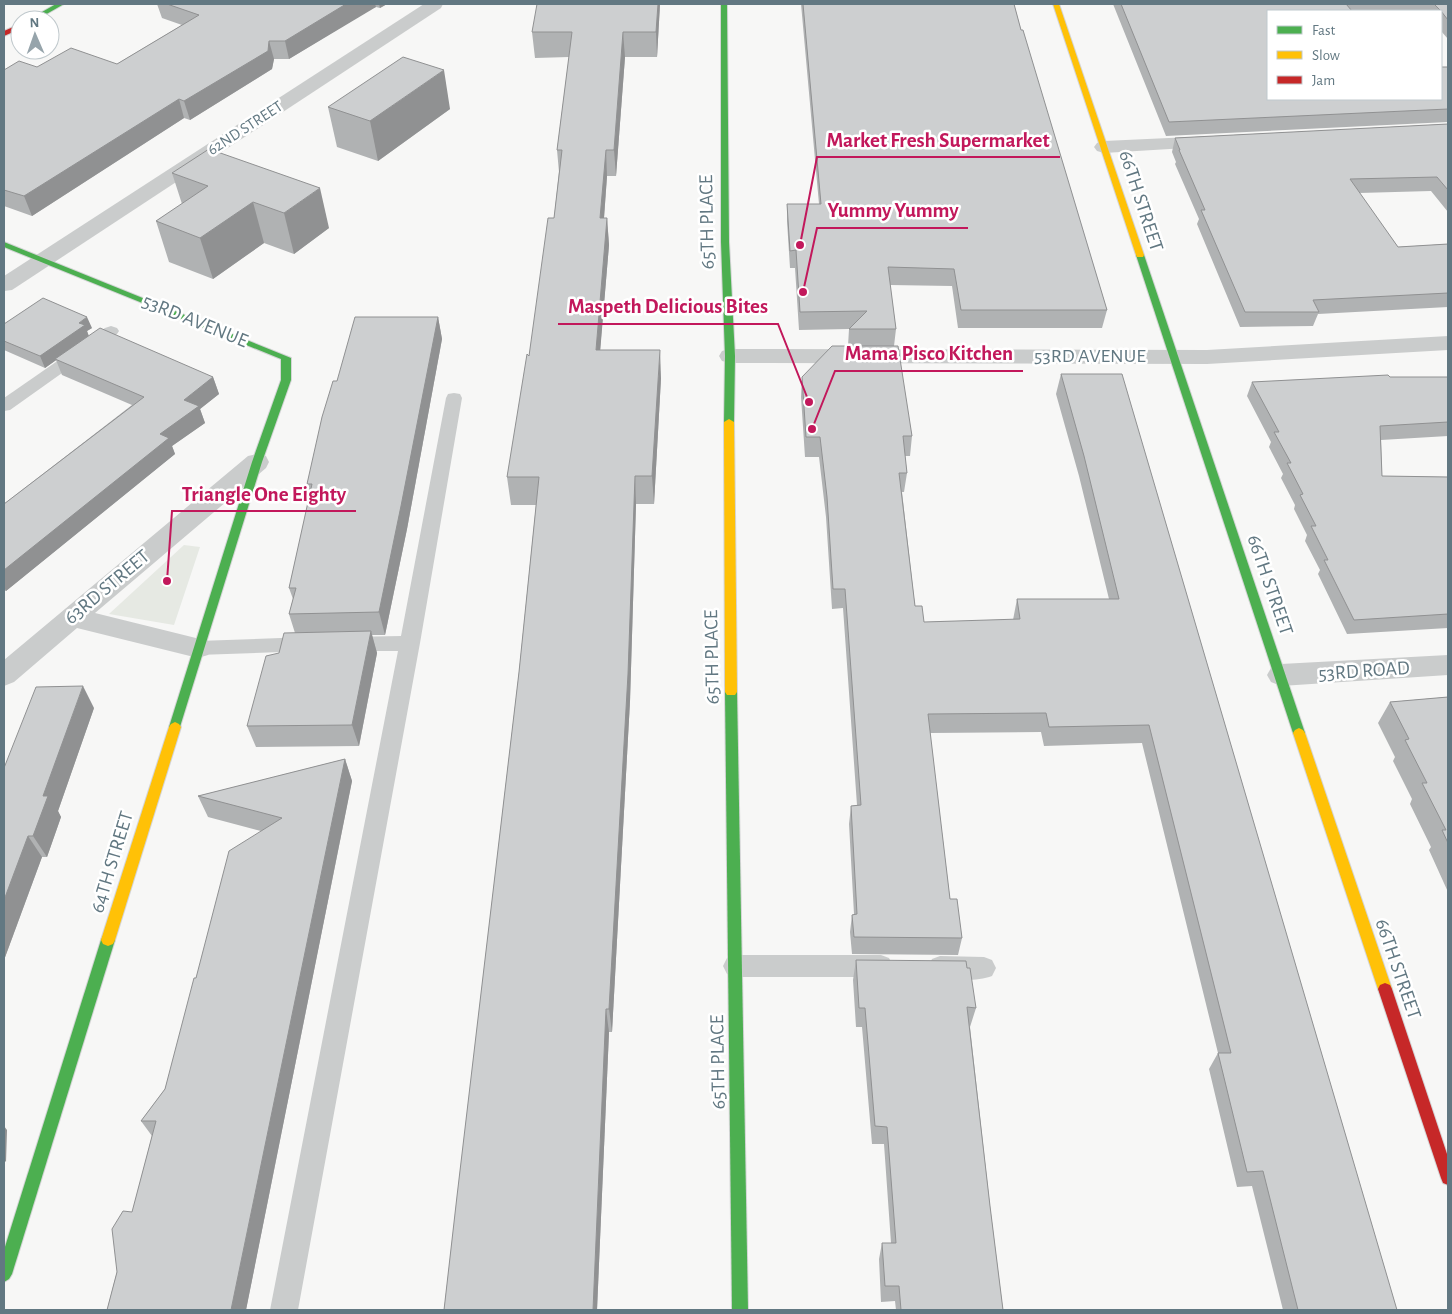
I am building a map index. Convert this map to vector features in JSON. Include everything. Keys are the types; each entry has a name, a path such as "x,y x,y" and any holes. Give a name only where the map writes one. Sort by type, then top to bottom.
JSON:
{"street":[{"path":"50,10 62,4"},
{"name":"62ND STREET","path":"4,285 435,4"},
{"name":"65TH PLACE","path":"724,4 725,242 730,356 730,649 740,1310"},
{"name":"66TH STREET","path":"1056,4 1448,1178"},
{"path":"1104,147 1225,141"},
{"name":"53RD AVENUE","path":"4,244 286,358 286,380 257,462"},
{"name":"53RD AVENUE","path":"730,356 1237,356 1448,343"},
{"name":"63RD STREET","path":"4,674 257,462"},
{"name":"64TH STREET","path":"4,1274 257,462"},
{"path":"72,617 198,648"},
{"name":"53RD ROAD","path":"1280,676 1448,665"}],"lane":[{"path":"4,406 111,331"},
{"path":"284,1310 410,643 454,398"},
{"path":"198,648 410,643"},
{"path":"735,966 984,968"}],"shaded area":[{"path":"184,545 200,547 174,625 109,614"}],"building":[{"path":"167,4 346,4 285,41 269,41 268,51 184,101 179,99 24,196 4,190 4,70 19,61 37,67 50,60 60,60 60,54 71,48 117,64 199,15"},
{"path":"537,4 658,4 656,32 623,32 614,150 606,150 600,218 607,218 596,350 660,350 652,476 635,476 628,674 609,1009 606,1009 593,1310 444,1310 519,672 539,477 507,477 527,354 529,356 548,218 554,218 562,150 557,150 572,32 532,32"},
{"path":"803,4 1014,4 1107,310 961,310 954,269 888,267 896,329 849,329 867,311 800,312 796,250 790,251 787,204 821,204"},
{"path":"1121,4 1346,4 1351,10 1267,10 1267,100 1442,100 1442,67 1448,67 1448,109 1169,122"},
{"path":"1434,4 1448,4 1448,20 1442,10"},
{"path":"403,57 444,70 370,121 328,107"},
{"path":"1448,124 1448,190 1437,177 1350,179 1398,247 1448,244 1448,293 1313,300 1319,312 1245,312 1201,210 1205,210 1175,138"},
{"path":"209,149 320,188 284,213 253,202 200,238 156,221 208,186 172,173"},
{"path":"43,298 87,317 79,323 85,325 40,356 4,341 4,324"},
{"path":"355,317 438,317 379,612 289,614 296,588 289,588 312,484 307,484 322,417 333,381 337,381"},
{"path":"100,328 213,377 184,400 199,406 160,434 169,438 4,570 4,504 144,397 55,359"},
{"path":"832,346 898,346 912,436 903,436 907,473 899,473 915,606 922,606 924,622 1020,619 1017,599 1119,599 1084,456 1061,374 1122,374 1397,1310 1298,1310 1263,1171 1247,1172 1218,1053 1231,1053 1149,725 1049,727 1046,713 928,714 950,899 957,899 962,938 854,937 852,915 857,914 851,806 861,805 845,589 833,589 827,497 820,437 806,437 802,377"},
{"path":"1388,375 1390,377 1448,377 1448,422 1380,426 1382,476 1448,477 1448,614 1354,620 1324,560 1328,560 1311,526 1316,526 1300,495 1303,494 1287,463 1291,463 1274,432 1279,432 1252,382"},
{"path":"371,631 352,725 247,726 266,656 279,653 284,633"},
{"path":"83,686 43,796 48,796 33,836 28,836 4,900 4,768 36,687"},
{"path":"1448,697 1448,843 1442,830 1446,830 1422,783 1427,783 1405,740 1409,739 1390,702"},
{"path":"345,759 231,1310 107,1310 117,1272 112,1229 123,1211 132,1212 156,1121 141,1121 165,1089 229,851 282,818 198,796"},
{"path":"856,960 966,961 967,968 970,968 976,1008 967,1007 1003,1310 901,1310 899,1286 885,1286 882,1243 896,1243 887,1127 875,1126 865,1008 859,1008"}],"traffic: fast":[{"path":"50,10 61,4"},
{"path":"724,4 725,242 730,356 729,422"},
{"path":"4,244 286,358 286,380 257,462 175,727"},
{"path":"1140,255 1299,733"},
{"path":"731,692 740,1310"},
{"path":"4,1274 108,940"}],"traffic: slow":[{"path":"1056,4 1140,255"},
{"path":"729,422 731,692"},
{"path":"108,940 175,727"},
{"path":"1299,733 1385,989"}],"traffic: jam":[{"path":"4,34 10,31"},
{"path":"1385,989 1448,1178"}],"place":[{"name":"Market Fresh Supermarket","path":"800,245"},
{"name":"Yummy Yummy","path":"803,292"},
{"name":"Maspeth Delicious Bites","path":"809,402"},
{"name":"Mama Pisco Kitchen","path":"812,429"},
{"name":"Triangle One Eighty","path":"167,581"}]}
